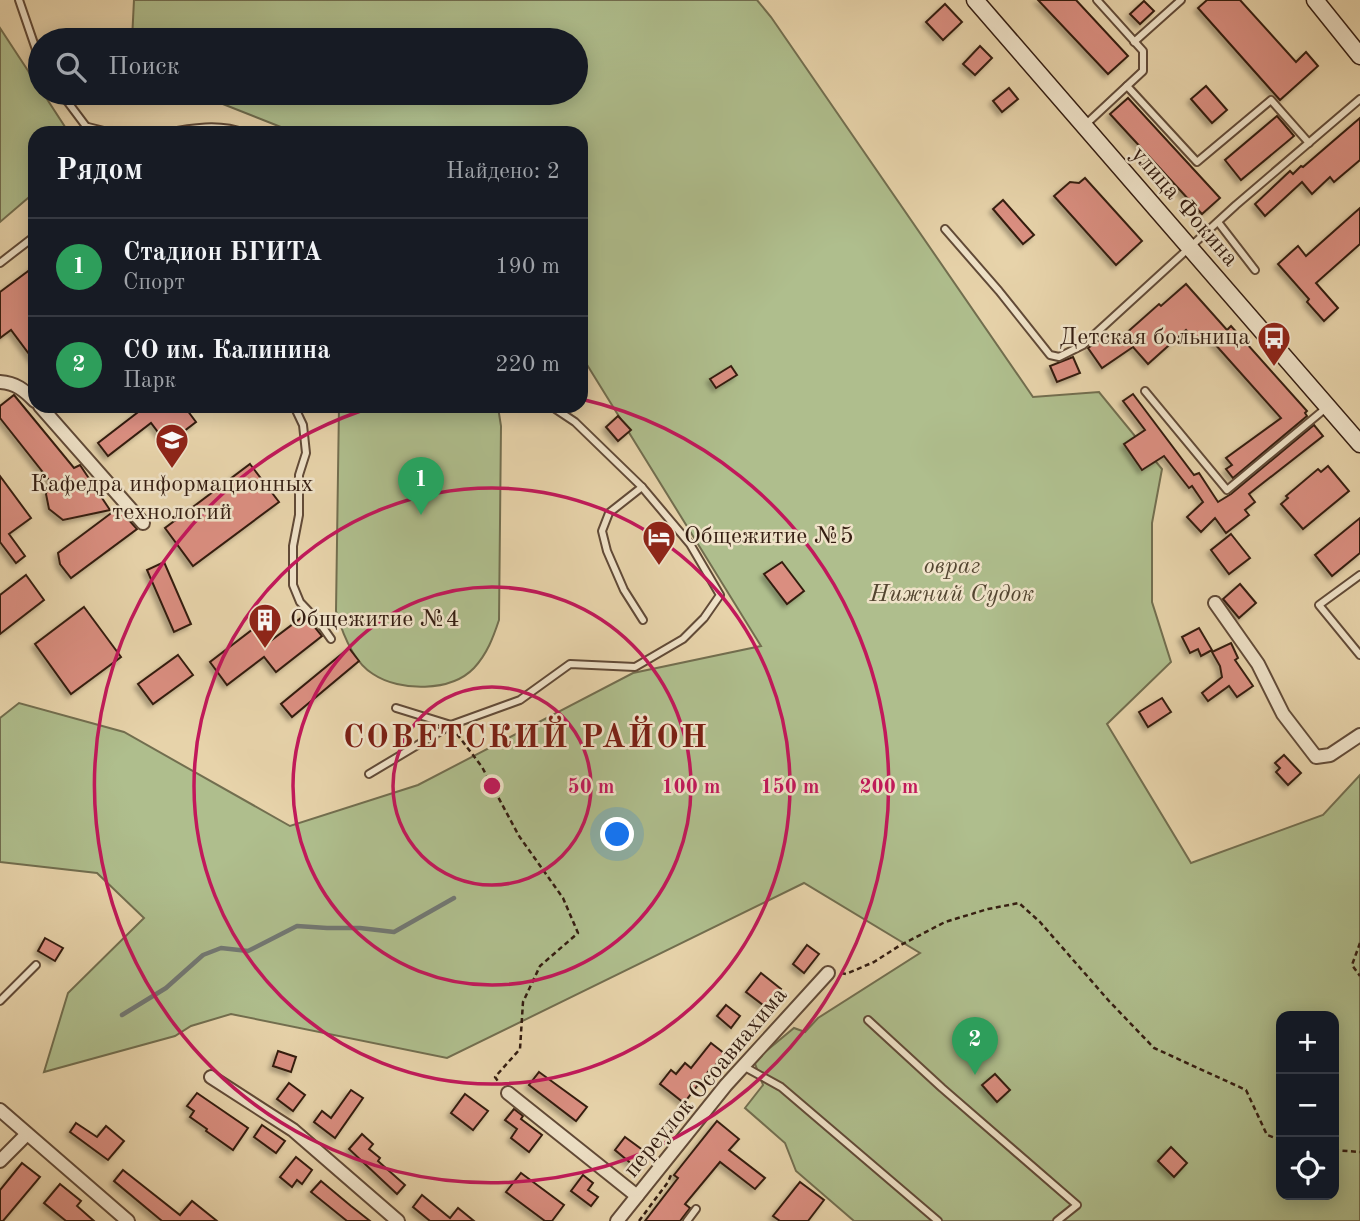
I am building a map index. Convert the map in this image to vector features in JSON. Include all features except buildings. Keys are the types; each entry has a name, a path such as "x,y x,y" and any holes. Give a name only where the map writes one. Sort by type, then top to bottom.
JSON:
{"main road":[{"name":"улица Фокина","path":"975,0 1359,440"},
{"path":"1315,0 1360,56"}],"street":[{"path":"0,382 18,386 28,395"},
{"path":"46,413 142,523"},
{"path":"1215,603 1258,664 1283,714 1316,757 1331,755 1360,736"},
{"name":"переулок Осоавиахима","path":"617,1221 726,1085 828,973"},
{"path":"211,1077 293,1130 398,1221"},
{"path":"508,1093 637,1196"},
{"path":"0,1110 128,1221"},
{"path":"0,1161 27,1134"}],"lane":[{"path":"19,0 29,28"},
{"path":"1084,126 1143,71 1143,51 1097,0"},
{"path":"1134,41 1181,0"},
{"path":"1127,86 1197,162 1271,100 1309,143"},
{"path":"945,229 1050,355 1059,357 1083,345 1218,222 1360,99"},
{"path":"70,105 86,126"},
{"path":"1218,222 1255,270"},
{"path":"0,263 28,241"},
{"path":"1145,391 1227,490 1328,407"},
{"path":"297,413 303,425 306,453 299,475 299,515 293,546 293,585 300,602 331,639"},
{"path":"369,774 451,725 520,700 570,664 635,667 683,639 704,618 720,595 690,544 642,487 575,422 562,413"},
{"path":"642,487 609,513 602,531 607,551 624,590 643,620"},
{"path":"1359,652 1319,605 1360,575"},
{"path":"396,708 451,725"},
{"path":"0,1001 36,965"},
{"path":"868,1020 1077,1205 1057,1221"},
{"path":"743,1066 781,1087 938,1221"},
{"path":"687,1221 696,1209"}],"path":[{"path":"451,725 482,767 520,836 563,898 578,933 540,966 523,1002 520,1049 495,1077 508,1093"},
{"path":"828,973 845,974 874,962 945,922 1019,903 1040,922 1154,1048 1246,1090 1267,1135 1276,1138"},
{"path":"1360,943 1352,965 1360,975"},
{"path":"1339,1150 1360,1152"},
{"path":"639,1221 672,1173"}],"green space":[{"name":"овраг Нижний Судок","path":"134,0 757,0 1033,397 1099,392 1162,469 1152,523 1152,602 1171,662 1107,724 1191,863 1323,815 1360,775 1360,1221 854,1221 796,1171 785,1143 745,1108 763,1085 754,1061 794,1028 805,1032 818,1018 920,953 804,883 447,1058 231,1014 191,1026 175,1036 44,1072 68,993 144,918 97,873 0,862 0,718 19,703 124,732 290,826 418,785 633,673 761,646 588,366 588,126 278,126 225,105 588,105 588,28 133,28"},
{"path":"0,28 28,71 28,105 51,105 64,126 28,126 28,198 0,222"},
{"path":"339,413 499,413 499,620 479,663 464,676 439,685 411,686 384,680 366,669 354,654 336,611"}],"waterway":[{"path":"122,1015 166,988 203,955 221,948 248,951 297,926 394,932 454,898"}],"place":[{"name":"Детская больница","path":"1274,368"},
{"name":"Кафедра информационных технологий","path":"172,470"},
{"name":"Стадион БГИТА","path":"421,515"},
{"name":"Общежитие №5","path":"659,567"},
{"name":"Общежитие №4","path":"265,650"},
{"name":"СО им. Калинина","path":"975,1075"}],"district":[{"name":"СОВЕТСКИЙ РАЙОН","path":"526,739"}]}
